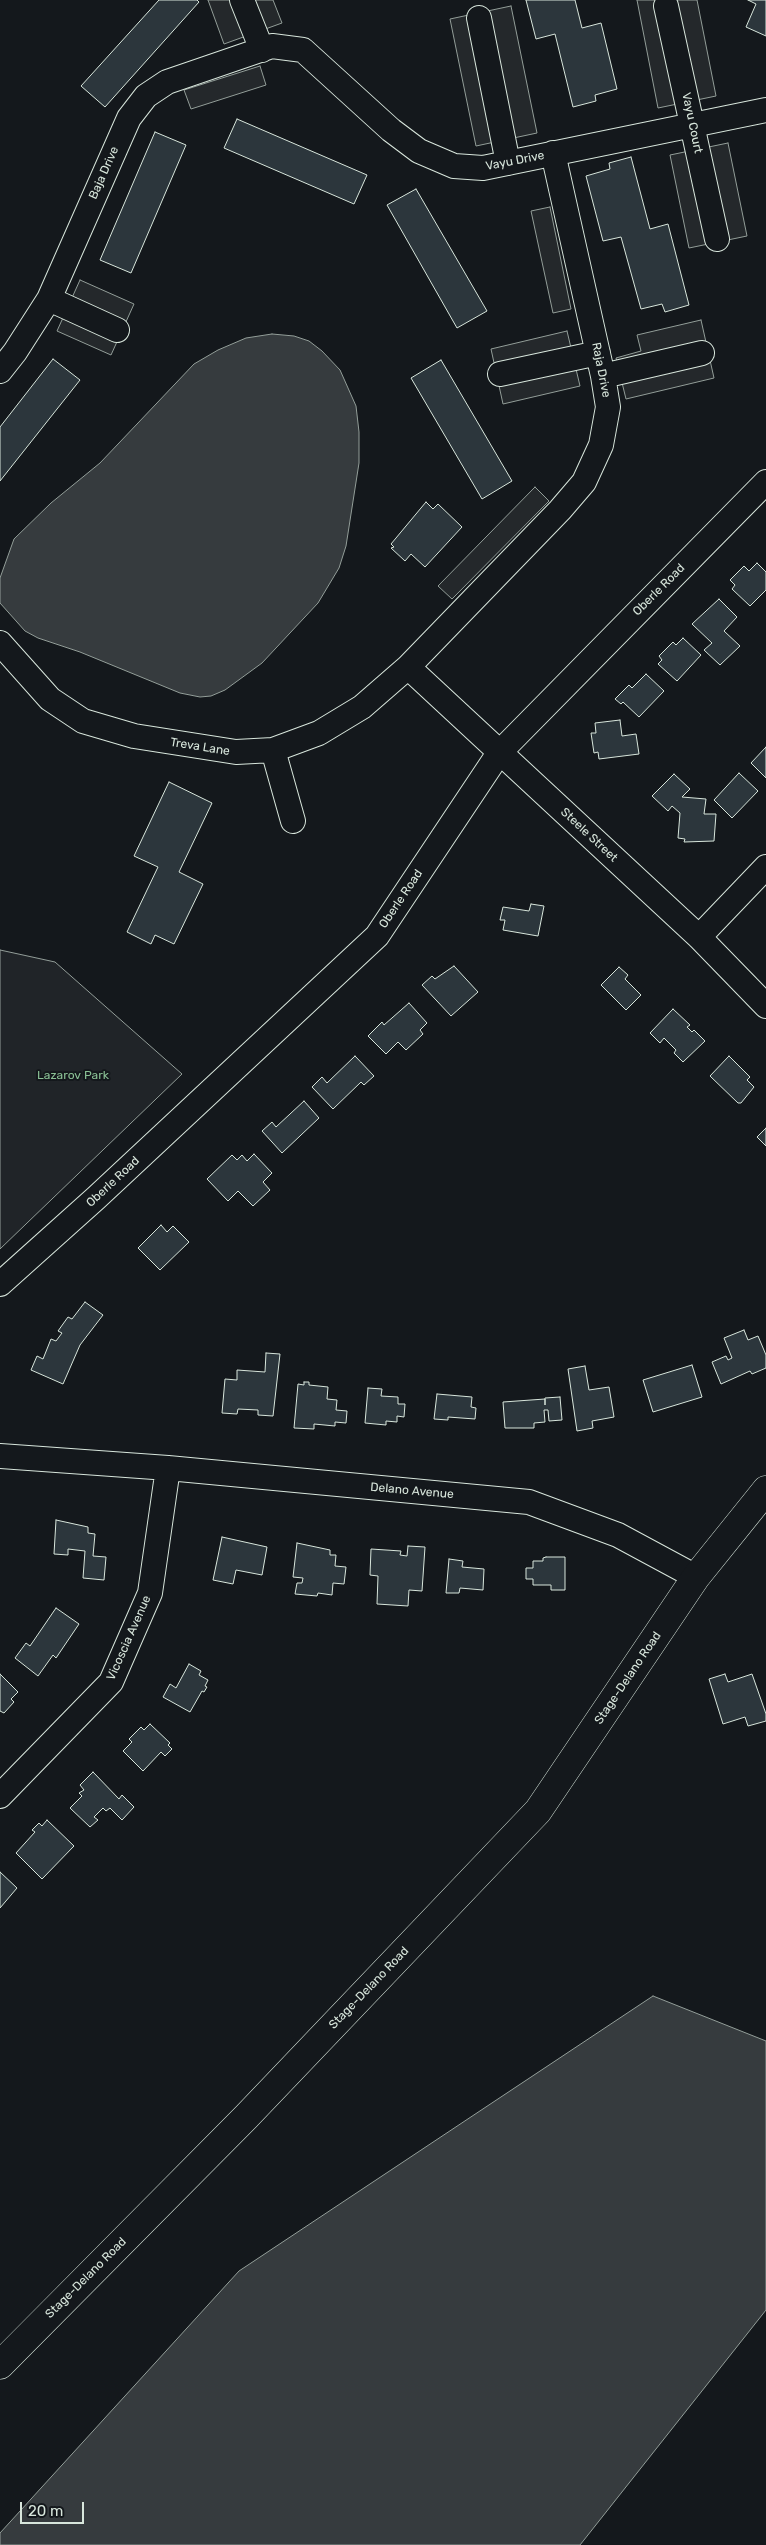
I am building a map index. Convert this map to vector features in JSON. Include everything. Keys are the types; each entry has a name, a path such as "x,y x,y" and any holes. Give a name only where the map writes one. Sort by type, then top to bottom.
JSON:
{"main road":[{"path":"696,1577 766,1490"},
{"name":"Stage-Delano Road","path":"0,2365 246,2117 538,1811 696,1577"}],"street":[{"path":"242,0 267,48"},
{"name":"Vayu Court","path":"666,6 716,239"},
{"path":"479,18 508,163"},
{"name":"Vayu Drive","path":"267,48 302,50 391,130 419,150 454,166 482,168 766,110"},
{"name":"Baja Drive","path":"0,371 15,352 49,299 129,118 146,96 167,82 267,48"},
{"name":"Raja Drive","path":"408,667 560,510 584,482 602,445 608,407 553,153"},
{"path":"49,299 117,330"},
{"path":"500,374 702,352"},
{"name":"Oberle Road","path":"0,1284 96,1198 377,936 499,752 766,482"},
{"name":"Treva Lane","path":"0,643 50,699 83,721 134,736 236,752 273,750 319,733 362,706 408,667"},
{"name":"Steele Street","path":"408,667 699,937 766,1006"},
{"path":"273,750 293,821"},
{"path":"699,937 766,867"},
{"name":"Delano Avenue","path":"0,1456 168,1468 529,1502 618,1534 696,1577"},
{"name":"Vicoscia Avenue","path":"0,1796 111,1682 150,1593 168,1468"}],"green space":[{"name":"Lazarov Park","path":"0,950 55,962 182,1074 0,1249"}],"shaded area":[{"path":"208,0 273,0 282,23 224,44"},
{"path":"637,0 697,0 716,96 658,108"},
{"path":"511,6 537,133 476,146 450,19"},
{"path":"260,66 266,85 191,109 184,90"},
{"path":"728,143 747,236 689,248 670,155"},
{"path":"550,207 571,309 553,313 531,211"},
{"path":"80,280 134,304 111,355 57,331"},
{"path":"701,320 714,378 626,399 616,358 641,351 637,335"},
{"path":"567,331 580,386 503,404 491,349"},
{"path":"272,334 294,336 309,341 322,351 340,370 356,406 359,432 359,463 346,546 339,568 318,603 262,663 225,690 211,696 200,697 180,693 80,652 38,638 25,631 0,603 0,578 14,539 51,503 100,463 194,364 218,350 246,338"},
{"path":"535,487 549,501 452,599 438,586"},
{"path":"653,1996 766,2041 766,2310 580,2545 0,2545 0,2533 239,2271"}],"building":[{"path":"159,0 197,0 199,2 105,107 81,86"},
{"path":"526,0 575,0 582,28 601,23 617,89 595,95 596,101 573,107 555,34 536,39"},
{"path":"748,0 766,0 766,36 746,27 756,4"},
{"path":"237,119 367,175 354,204 224,148"},
{"path":"155,132 186,145 131,273 100,260"},
{"path":"631,157 650,229 668,224 689,305 665,312 662,304 641,309 621,237 603,241 586,176 610,169 609,163"},
{"path":"416,189 487,311 457,328 387,205"},
{"path":"53,359 80,380 0,481 0,427"},
{"path":"441,360 512,481 482,499 411,378"},
{"path":"426,502 433,509 438,504 462,527 425,567 411,554 405,561 391,548 394,547 391,544"},
{"path":"757,563 766,572 766,590 750,606 732,589 735,585 730,580 744,566 749,571"},
{"path":"719,599 737,617 724,631 740,646 720,665 704,650 712,643 692,624"},
{"path":"683,638 701,655 677,681 658,664 662,660 659,656 673,642 676,645"},
{"path":"646,674 664,691 639,717 623,702 621,704 615,699 629,685 632,688"},
{"path":"620,720 622,736 636,734 639,754 599,759 598,752 594,753 591,733 596,733 595,723"},
{"path":"766,747 766,778 751,763"},
{"path":"739,773 758,791 732,818 714,800"},
{"path":"674,774 690,789 682,797 706,799 704,814 716,814 714,841 684,842 685,839 678,838 680,813 672,806 668,811 652,796"},
{"path":"169,782 212,803 179,872 203,884 174,944 155,935 151,944 127,932 158,867 134,856"},
{"path":"531,904 544,906 538,936 503,930 505,920 500,920 503,907 529,911"},
{"path":"454,966 478,992 451,1016 422,985 432,976 435,979"},
{"path":"619,967 628,975 625,979 641,995 626,1010 601,985"},
{"path":"409,1003 427,1023 420,1030 423,1034 406,1050 398,1042 386,1054 368,1036 382,1022 384,1025"},
{"path":"673,1009 690,1025 687,1027 692,1032 694,1030 705,1041 683,1062 674,1053 676,1050 664,1038 660,1043 650,1033"},
{"path":"355,1056 374,1076 364,1085 361,1082 333,1109 312,1087 322,1077 327,1083"},
{"path":"729,1056 750,1077 747,1080 754,1087 741,1103 738,1103 710,1076"},
{"path":"304,1101 319,1118 282,1153 262,1131 272,1122 276,1127"},
{"path":"766,1128 766,1146 757,1137"},
{"path":"254,1154 272,1173 263,1182 270,1190 253,1206 238,1191 228,1201 207,1179 232,1155 237,1160 242,1155 247,1161"},
{"path":"161,1225 167,1232 173,1226 189,1242 160,1270 138,1248"},
{"path":"85,1302 103,1315 80,1345 63,1384 31,1370 37,1356 43,1359 51,1339 56,1341 62,1333 58,1331 68,1317 72,1319"},
{"path":"744,1330 748,1340 758,1336 766,1355 766,1368 752,1374 750,1371 721,1384 712,1362 726,1356 728,1360 732,1358 724,1338"},
{"path":"266,1353 280,1354 273,1416 258,1415 258,1410 238,1409 237,1414 222,1413 225,1379 237,1380 237,1370 265,1372"},
{"path":"692,1365 702,1397 653,1412 643,1380"},
{"path":"585,1366 589,1390 609,1387 614,1417 592,1421 593,1428 577,1431 568,1369"},
{"path":"304,1382 309,1382 309,1385 328,1387 327,1399 337,1400 336,1410 347,1411 346,1423 335,1422 335,1426 314,1424 314,1429 294,1428 298,1384 304,1385"},
{"path":"368,1388 382,1389 381,1396 398,1397 398,1404 405,1404 404,1417 397,1416 397,1422 386,1421 386,1425 365,1423"},
{"path":"437,1394 472,1397 471,1407 476,1408 475,1419 448,1417 448,1420 434,1419"},
{"path":"560,1397 562,1420 549,1421 548,1410 544,1410 545,1422 534,1423 534,1428 505,1428 503,1402"},
{"path":"56,1520 88,1527 88,1533 95,1534 93,1556 106,1557 104,1580 83,1578 85,1551 68,1549 68,1555 54,1554"},
{"path":"222,1537 267,1547 262,1575 236,1570 233,1584 213,1580"},
{"path":"297,1543 330,1550 330,1555 336,1555 335,1566 346,1567 344,1584 333,1583 332,1595 318,1593 317,1596 295,1594 297,1583 302,1583 303,1578 293,1577"},
{"path":"408,1546 425,1547 422,1591 409,1590 408,1606 377,1604 378,1576 370,1575 371,1549 401,1551 400,1555 407,1556"},
{"path":"565,1557 565,1590 551,1590 551,1585 533,1585 533,1579 526,1579 526,1568 533,1568 533,1561 543,1561 543,1558"},
{"path":"449,1559 463,1561 462,1567 484,1569 483,1590 460,1588 459,1593 446,1593"},
{"path":"56,1608 79,1624 56,1658 53,1655 38,1676 15,1658 26,1643 30,1646"},
{"path":"189,1664 201,1671 199,1675 208,1680 205,1686 207,1687 204,1692 202,1691 190,1712 163,1697 170,1684 176,1688"},
{"path":"0,1674 18,1692 11,1699 14,1702 4,1713 0,1711"},
{"path":"725,1674 728,1682 752,1674 766,1714 766,1721 748,1726 745,1717 723,1724 709,1679"},
{"path":"150,1724 170,1743 168,1745 172,1749 165,1756 161,1752 143,1771 123,1751 132,1742 129,1739 141,1727 144,1730"},
{"path":"93,1772 119,1799 122,1795 134,1807 122,1820 110,1808 106,1811 103,1808 94,1817 98,1820 90,1827 70,1808 82,1796 79,1793 84,1790 80,1785"},
{"path":"47,1820 74,1846 42,1879 16,1853 35,1832 32,1830 39,1823 42,1826"},
{"path":"0,1872 17,1888 0,1908"}]}
